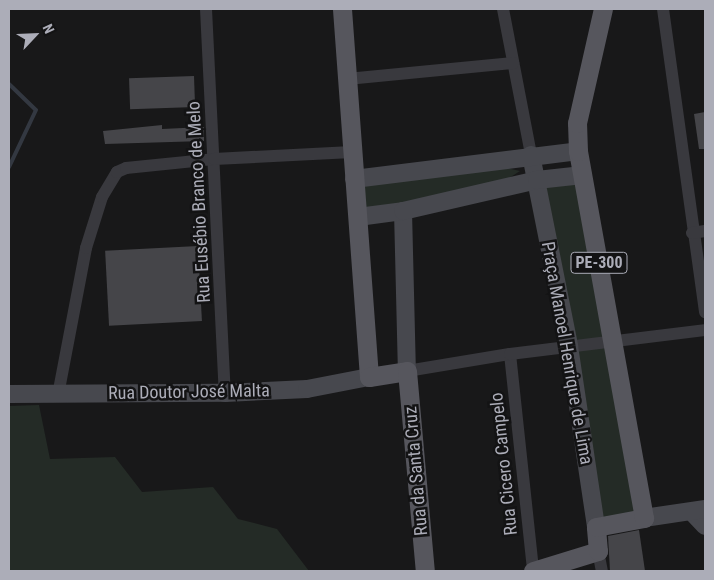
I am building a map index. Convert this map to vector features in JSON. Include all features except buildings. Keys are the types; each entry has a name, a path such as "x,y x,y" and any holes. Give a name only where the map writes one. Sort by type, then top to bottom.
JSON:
{"main road":[{"path":"342,9 369,377 407,371"},
{"name":"PE-300","path":"603,9 577,123 578,151 644,518"},
{"name":"Rua da Santa Cruz","path":"407,371 425,571"},
{"path":"533,571 598,551 596,527 644,518"}],"street":[{"name":"Rua Eusébio Branco de Melo","path":"206,9 226,393"},
{"path":"503,9 531,155"},
{"path":"663,9 692,233 705,312"},
{"path":"347,80 513,63"},
{"path":"354,179 531,155 578,151"},
{"path":"58,395 94,220 112,178 121,170 133,167 214,159 352,152"},
{"name":"Praça Manoel Henrique de Lima","path":"531,155 569,346 596,527"},
{"path":"358,217 403,210 537,180 583,175"},
{"path":"403,210 407,371 510,354 705,330"},
{"path":"692,233 705,231"},
{"name":"Rua Cicero Campelo","path":"510,354 533,571"},
{"name":"Rua Doutor José Malta","path":"9,394 226,393 307,389 369,377"},
{"path":"644,518 698,511 705,526"},
{"path":"598,551 602,571"}],"shaded area":[{"path":"493,165 520,171 495,187 362,212 360,183"},
{"path":"579,179 613,339 575,348 541,187"},
{"path":"611,345 641,515 599,523 574,349"},
{"path":"39,405 50,459 115,457 142,492 213,487 238,519 277,529 309,571 9,571 9,406"}],"waterway":[{"path":"9,84 36,110 9,167"}]}
